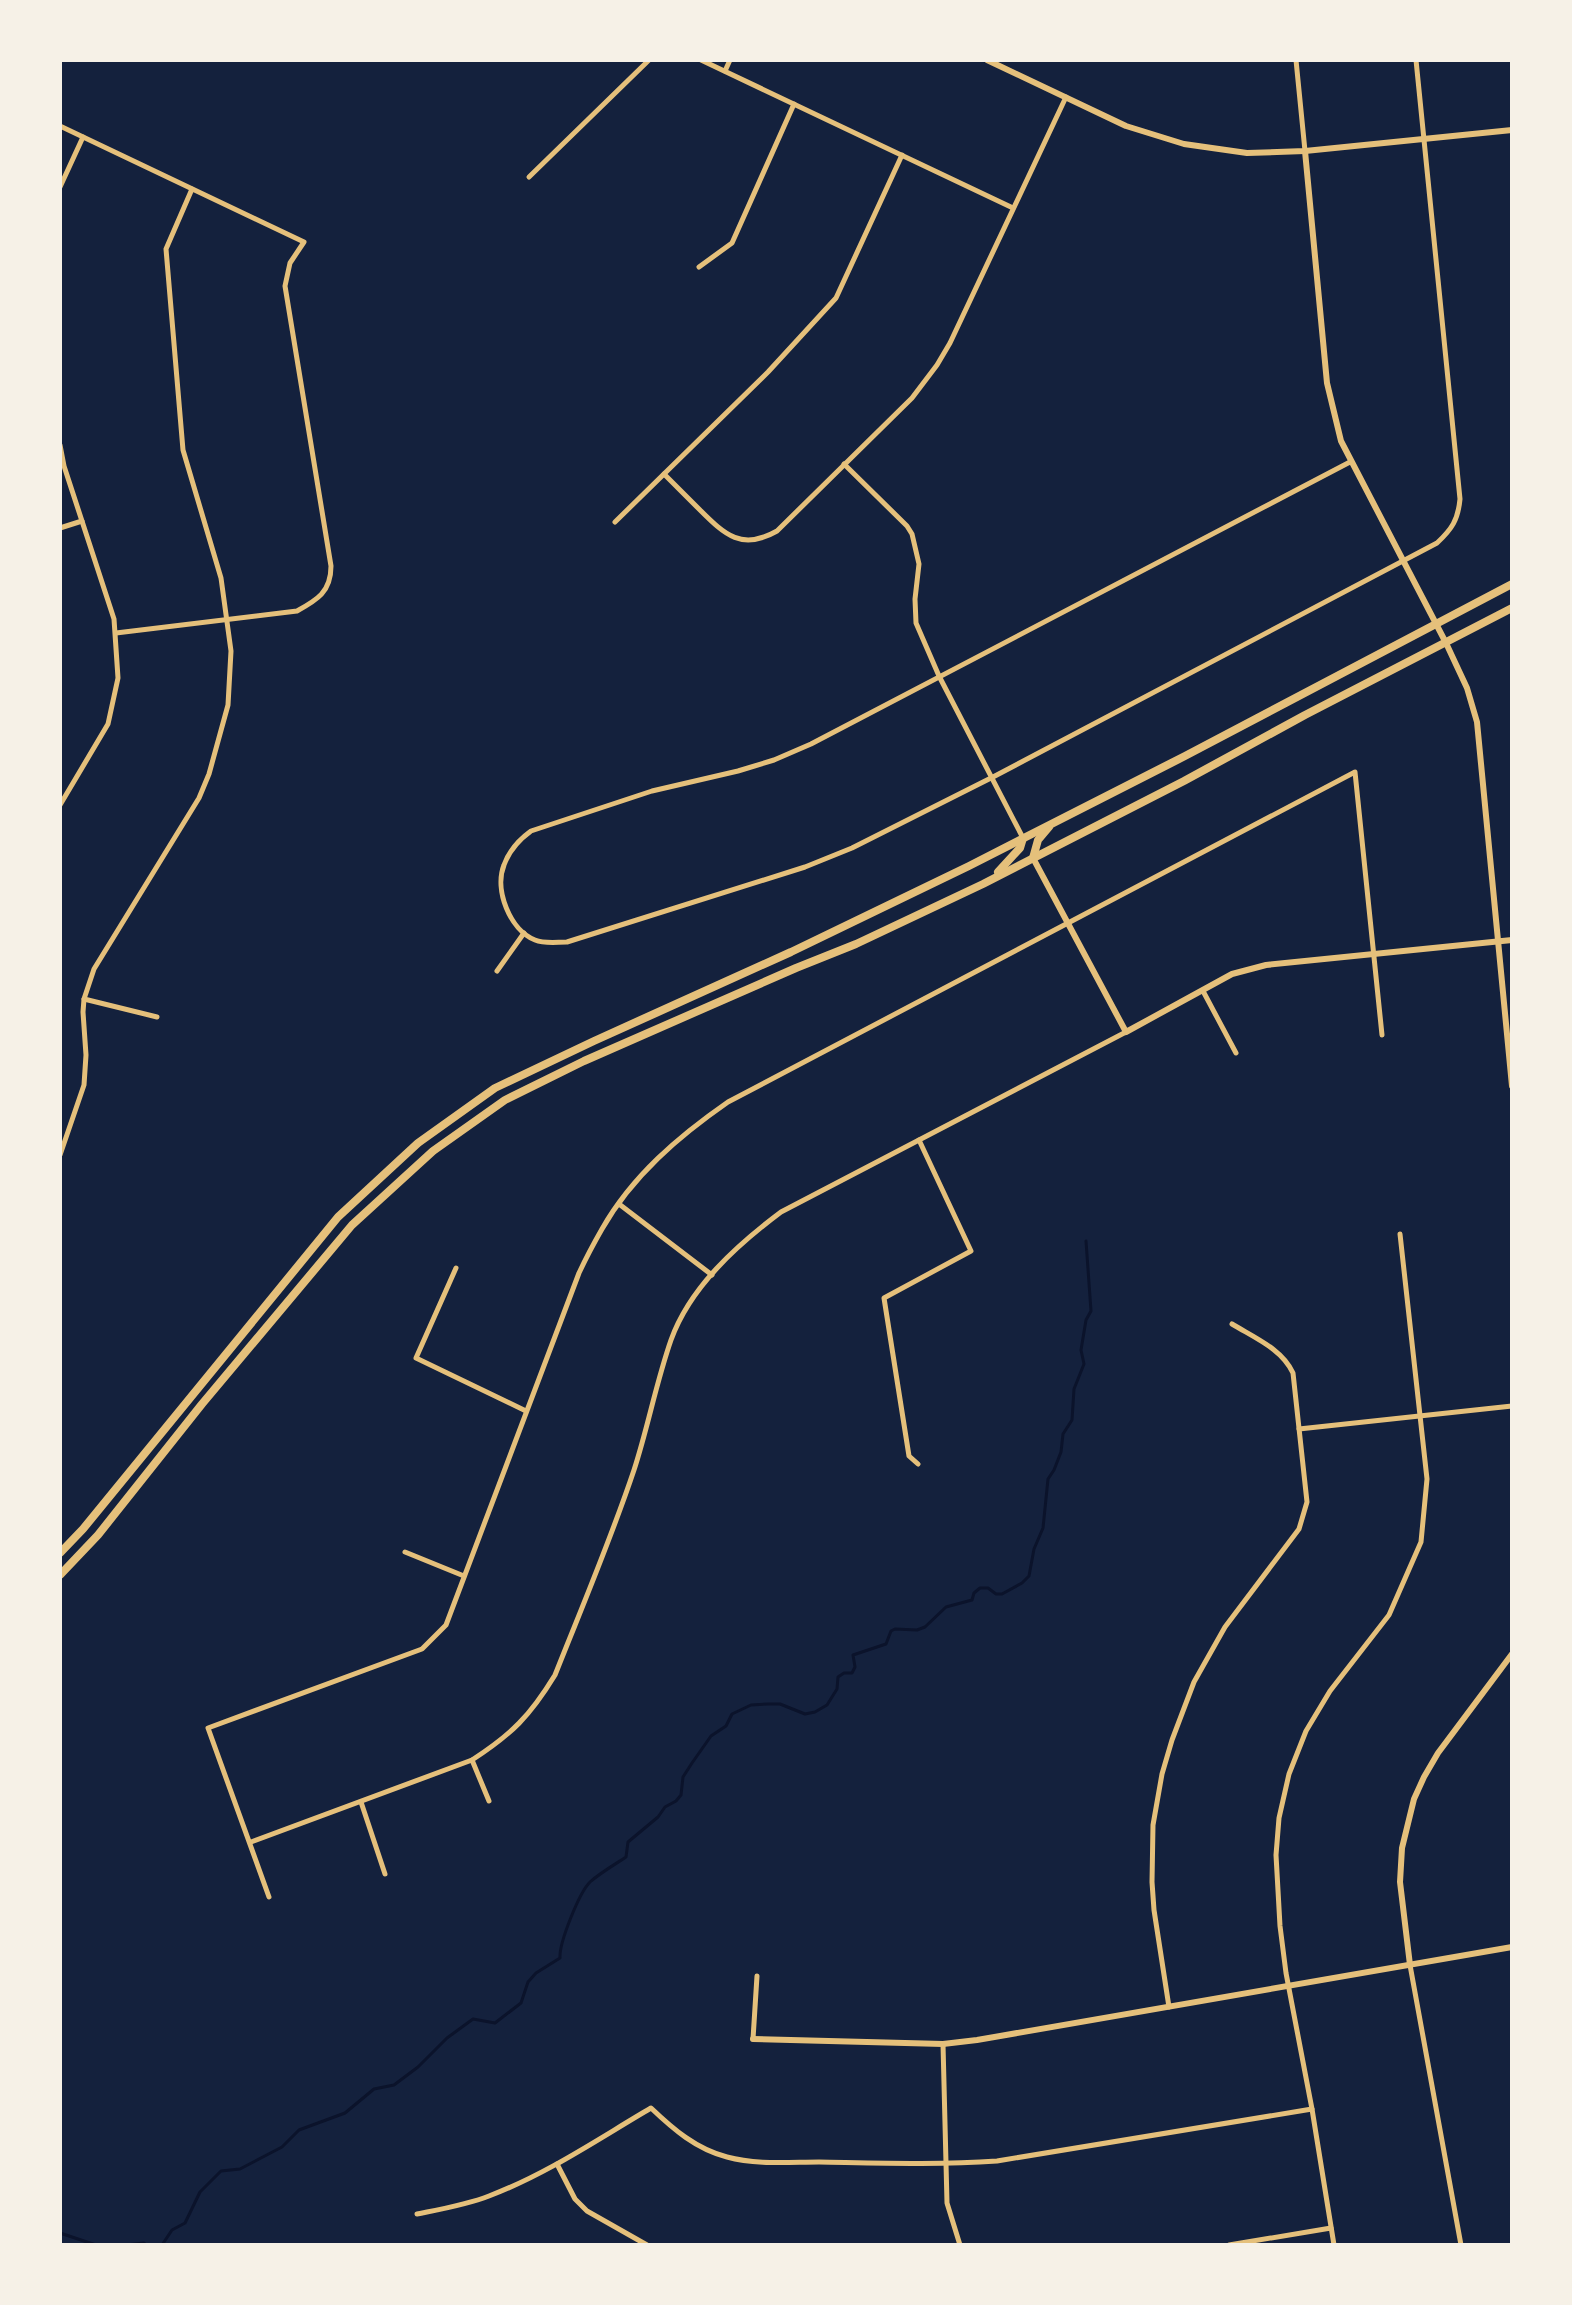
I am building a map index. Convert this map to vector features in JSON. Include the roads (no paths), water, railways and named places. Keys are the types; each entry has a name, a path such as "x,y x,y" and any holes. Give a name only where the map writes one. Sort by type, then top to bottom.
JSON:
{"main road":[{"path":"60,1553 83,1529 338,1217 418,1143 495,1088 791,952 1023,838 1512,584"},
{"path":"60,1575 98,1535 202,1404 352,1225 433,1151 505,1100 584,1061 856,944 983,884 1512,608"},
{"path":"1033,858 1038,840 1053,823"},
{"path":"983,884 1016,855 1023,838"}],"street":[{"path":"529,177 649,60"},
{"path":"701,60 1013,208"},
{"path":"725,71 730,60"},
{"path":"987,60 1126,126 1184,144 1247,153 1305,151 1512,130"},
{"path":"1296,60 1327,383 1341,441 1446,643 1467,688 1477,722 1512,1086"},
{"path":"1350,462 811,744 774,760 652,791 531,831 519,841 504,865 501,879 506,910 514,924 532,939 567,942 805,867 852,848 993,777 1437,543 1451,530 1458,516 1460,499 1416,60"},
{"path":"664,474 721,531 734,538 753,540 777,531 912,398 937,365 1066,97"},
{"path":"699,267 732,243 794,104"},
{"path":"60,126 304,242 290,263 285,286 331,580 317,600 297,611 116,633"},
{"path":"60,187 83,137"},
{"path":"615,522 768,372 836,298 902,155"},
{"path":"60,1155 84,1085 84,999 94,969 199,798 209,774 228,705 231,651 227,620 221,578 183,450 167,265 166,249 192,189"},
{"path":"60,445 64,466 114,619 118,678 108,724 60,805"},
{"path":"844,464 912,534 919,564 916,623 939,676 1023,838"},
{"path":"60,528 82,521"},
{"path":"269,1897 208,1728 422,1649 446,1625 579,1273 603,1227 641,1176 699,1122 728,1102 1355,772 1382,1035"},
{"path":"1033,858 1126,1032"},
{"path":"497,971 524,933"},
{"path":"251,1842 472,1760 499,1743 538,1704 555,1675 634,1469 672,1338 688,1305 727,1257 781,1212 1232,974 1266,965 1512,940"},
{"path":"1203,991 1236,1053"},
{"path":"84,999 157,1017"},
{"path":"918,1464 909,1456 884,1298 971,1251 919,1140"},
{"path":"619,1204 712,1275"},
{"path":"1334,2245 1288,1987 1280,1926 1276,1855 1279,1818 1289,1774 1306,1731 1330,1691 1389,1615 1421,1542 1427,1479 1400,1234"},
{"path":"456,1268 416,1358 526,1411"},
{"path":"1169,2007 1152,1882 1153,1825 1162,1774 1194,1682 1225,1627 1299,1529 1307,1502 1293,1373 1277,1351 1232,1324"},
{"path":"1299,1429 1512,1406"},
{"path":"405,1552 464,1576"},
{"path":"1461,2245 1410,1965 1400,1882 1402,1848 1414,1799 1424,1777 1438,1753 1512,1654"},
{"path":"472,1760 489,1801"},
{"path":"361,1802 385,1874"},
{"path":"757,1976 753,2039 943,2044 1512,1947"},
{"path":"943,2044 947,2203 960,2245"},
{"path":"417,2214 487,2197 525,2181 651,2108 683,2136 725,2157 740,2160 945,2164 997,2161 1312,2109"},
{"path":"557,2164 575,2199 587,2211 647,2245"},
{"path":"1229,2245 1331,2228"}],"waterway":[{"path":"162,2245 172,2230 185,2223 200,2192 221,2171 240,2169 282,2147 299,2130 345,2113 374,2089 394,2085 473,2019 495,2023 521,2003 528,1982 560,1958 575,1907 590,1882 626,1857 628,1842 658,1817 665,1807 676,1801 681,1795 683,1777 692,1763 711,1736 726,1726 732,1714 751,1705 768,1704 780,1704 805,1714 815,1712 827,1705 837,1689 838,1677 852,1673 855,1667 853,1655 886,1644 891,1631 895,1629 917,1630 925,1627 946,1607 972,1600 980,1588 1002,1594 1029,1576 1034,1549 1043,1528 1048,1479 1061,1452 1063,1434 1072,1420 1074,1389 1084,1364 1081,1350 1086,1320 1091,1311 1086,1241"},
{"path":"60,2233 96,2245"},
{"path":"126,2245 146,2245"}]}
